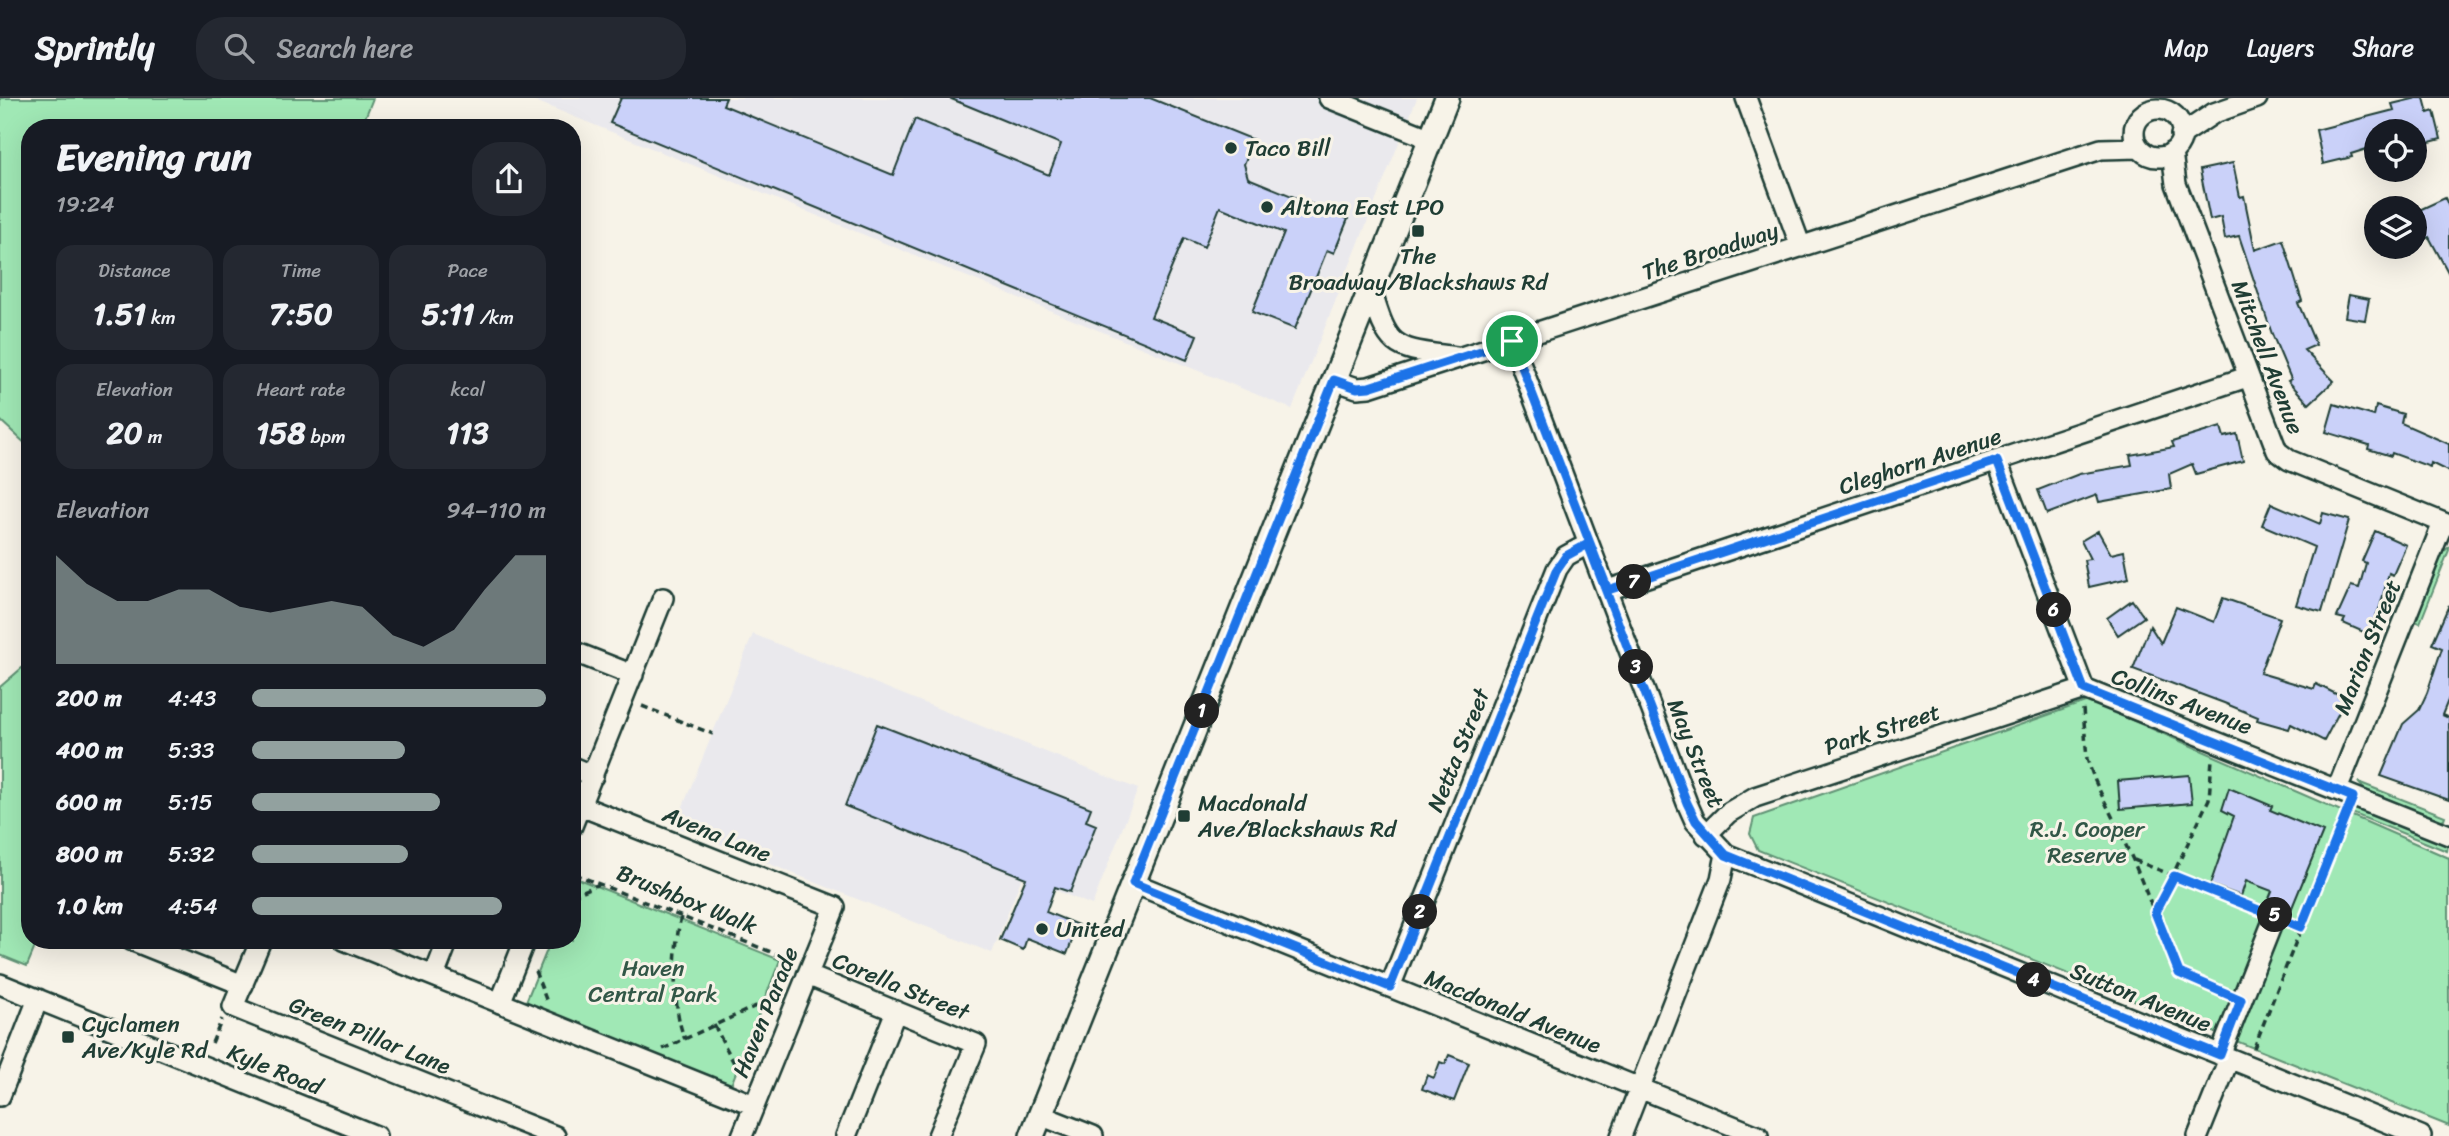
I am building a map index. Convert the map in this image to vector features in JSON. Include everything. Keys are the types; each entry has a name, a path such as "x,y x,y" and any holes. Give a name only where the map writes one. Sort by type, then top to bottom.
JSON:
{"main road":[{"path":"1036,1125 1447,98"}],"street":[{"path":"1329,98 1431,139"},
{"path":"1746,98 1801,247"},
{"path":"2162,148 2214,113 2257,98"},
{"path":"2162,148 2135,140 2136,124 2150,110 2214,113"},
{"path":"2162,148 2179,122 2170,113"},
{"name":"The Broadway","path":"2101,149 2136,124"},
{"name":"The Broadway","path":"1334,380 1357,388 1369,387 2101,149 2162,148"},
{"name":"Mitchell Avenue","path":"2162,148 2277,451 2288,460 2446,524"},
{"path":"1371,289 1381,327 1390,340 1403,349 1463,358"},
{"name":"May Street","path":"1512,341 1687,803 1706,835 1726,855"},
{"name":"Cleghorn Avenue","path":"1608,590 2247,377"},
{"name":"Collins Avenue","path":"1997,461 2081,690 2218,741 2449,835"},
{"name":"Marion Street","path":"2345,793 2446,524"},
{"name":"Netta Street","path":"1390,987 1557,569 1566,556 1588,544"},
{"path":"581,806 663,598"},
{"path":"581,655 633,675"},
{"name":"Park Street","path":"1706,835 1728,813 1755,797 2081,690"},
{"path":"581,771 593,776"},
{"name":"Avena Lane","path":"581,806 835,907"},
{"path":"1621,1136 1721,879 1726,855"},
{"name":"Sutton Avenue","path":"1726,855 2421,1136"},
{"name":"Macdonald Avenue","path":"1133,883 1758,1136"},
{"name":"Haven Parade","path":"742,1136 835,907"},
{"path":"2198,1136 2268,916"},
{"path":"153,949 243,985"},
{"path":"233,1007 257,949"},
{"path":"366,949 754,1105"},
{"path":"434,976 444,949"},
{"path":"500,1003 521,949"},
{"name":"Corella Street","path":"807,975 976,1044 938,1136"},
{"name":"Kyle Road","path":"0,984 376,1136"},
{"path":"0,1096 38,999"},
{"name":"Green Pillar Lane","path":"233,1007 555,1136"},
{"path":"846,1136 896,1011"},
{"path":"1036,1125 1093,1136"}],"path":[{"path":"2081,690 2087,760 2133,860 2179,973 2241,1000"},
{"path":"642,706 713,734"},
{"path":"2155,912 2209,799 2209,766 2218,741"},
{"path":"2254,1048 2345,793"},
{"path":"2133,860 2268,916"},
{"name":"Brushbox Walk","path":"581,877 786,958"},
{"path":"581,892 599,884"},
{"path":"681,916 678,936 677,1022 685,1039"},
{"path":"535,971 547,1003 536,999"},
{"path":"662,1049 769,1000"},
{"path":"212,1043 226,1010 233,1007"},
{"path":"714,1025 734,1063 741,1069"}],"shaded area":[{"path":"528,98 1417,98 1292,409"},
{"path":"753,634 1138,789 1092,905 1022,877 992,953 675,826"}],"green space":[{"path":"0,98 373,98 365,119 21,119 21,440 0,420"},
{"path":"2449,547 2420,623 2415,621 2442,553"},
{"path":"21,669 21,949 34,949 27,966 0,955 0,687"},
{"name":"R.J. Cooper Reserve","path":"2088,701 2449,858 2449,1126 1758,850 1750,834 1754,818"},
{"path":"2358,782 2445,816 2444,819 2440,821 2364,789"},
{"path":"2351,806 2448,845 2447,851 2349,812"},
{"name":"Haven Central Park","path":"581,880 780,960 731,1085 525,1004 547,949 581,949"}],"building":[{"path":"621,98 726,98 723,105 893,175 915,119 1049,175 1061,144 949,98 1150,98 1254,140 1244,164 1248,178 1348,219 1334,253 1327,250 1295,329 1252,312 1284,233 1220,207 1204,247 1184,238 1151,317 1197,335 1187,360 610,123"},
{"path":"2424,98 2428,113 2434,111 2441,139 2427,143 2427,119 2364,119 2364,150 2351,154 2352,157 2323,164 2316,130 2394,110 2392,104"},
{"path":"2233,163 2240,197 2244,196 2255,250 2283,240 2302,301 2298,303 2316,345 2304,350 2334,381 2309,404 2288,381 2291,379 2272,334 2239,236 2225,239 2221,217 2210,220 2200,170"},
{"path":"2445,198 2449,207 2449,274 2429,237 2427,238 2427,206"},
{"path":"2349,295 2369,299 2365,320 2345,317"},
{"path":"2334,404 2374,416 2376,406 2403,414 2401,423 2449,444 2449,472 2431,463 2430,467 2392,453 2391,456 2368,449 2369,445 2326,432"},
{"path":"2221,427 2224,437 2237,434 2243,461 2196,474 2192,464 2169,474 2171,489 2099,502 2097,495 2047,514 2038,490 2079,474 2132,465 2130,455 2174,447 2172,442"},
{"path":"2271,503 2320,524 2323,513 2349,520 2322,612 2296,605 2314,547 2262,525"},
{"path":"2098,531 2111,554 2124,551 2129,578 2089,587 2084,560 2090,559 2081,541"},
{"path":"2375,531 2406,545 2393,575 2389,573 2380,607 2368,634 2343,623 2345,619 2337,617 2351,586 2359,588 2366,563 2362,561"},
{"path":"2223,598 2280,618 2260,673 2314,689 2316,684 2346,699 2324,741 2291,724 2289,729 2257,720 2258,717 2224,703 2133,669 2150,626 2161,643 2176,607 2214,622"},
{"path":"2132,600 2144,617 2118,635 2107,618"},
{"path":"2449,605 2449,698 2442,715 2449,718 2449,800 2381,776 2403,724 2419,710 2427,693 2442,648 2432,644"},
{"path":"877,724 1091,808 1086,821 1096,825 1070,892 1055,887 1046,912 1078,925 1067,954 1027,938 1023,950 1000,940 1026,878 845,806"},
{"path":"2189,775 2192,803 2120,809 2118,781"},
{"path":"2229,788 2272,806 2270,810 2323,832 2289,915 2266,906 2272,891 2246,881 2241,896 2210,885 2234,816 2222,810"},
{"path":"1449,1055 1469,1063 1454,1101 1422,1089 1427,1075 1434,1078 1440,1062 1445,1064"}],"place":[{"name":"Taco Bill","path":"1231,148"},
{"name":"Altona East LPO","path":"1267,207"},
{"name":"The Broadway/Blackshaws Rd","path":"1418,231"},
{"name":"Macdonald Ave/Blackshaws Rd","path":"1184,816"},
{"name":"United","path":"1042,929"},
{"name":"Cyclamen Ave/Kyle Rd","path":"68,1037"}],"route":[{"path":"1512,341 1369,387 1357,388 1334,380 1133,883 1390,987 1557,569 1566,556 1588,544 1608,590 1687,803 1706,835 1726,855 2220,1055 2241,1000 2187,979 2179,973 2155,912 2174,876 2301,927 2353,797 2084,689 1997,461 1608,590 1588,544 1512,341"}]}
